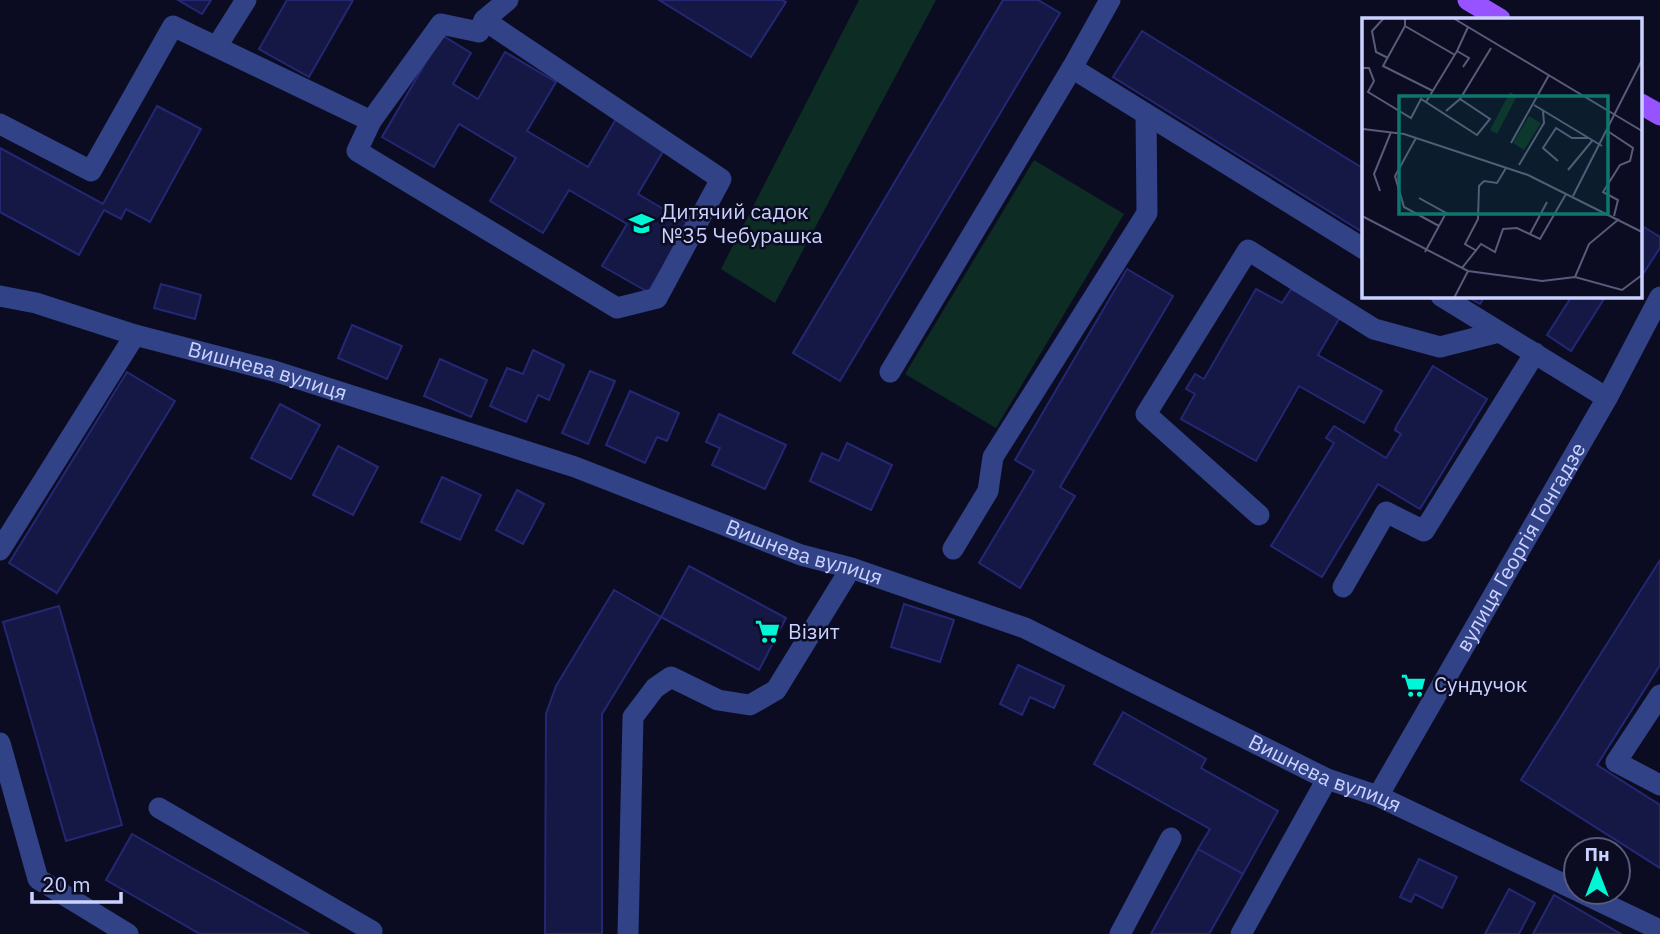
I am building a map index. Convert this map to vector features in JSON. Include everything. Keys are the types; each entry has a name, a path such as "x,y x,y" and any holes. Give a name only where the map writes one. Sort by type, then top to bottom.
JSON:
{"main road":[{"path":"1468,0 1498,18"},
{"path":"1642,105 1660,115"}],"street":[{"path":"217,46 246,0"},
{"path":"484,20 722,179 657,298 617,308 357,150 371,121 441,24 479,32 484,20 508,0"},
{"path":"890,372 1110,0"},
{"path":"0,124 91,171 173,26 371,121"},
{"path":"1072,68 1362,247"},
{"path":"953,549 988,491 993,457 1147,213 1146,114"},
{"path":"1259,516 1146,414 1248,250 1374,328 1440,347 1499,331"},
{"name":"Вишнева вулиця","path":"0,296 36,303 135,335 274,371 562,462 801,555 851,568 1025,628 1327,779 1378,796 1562,883"},
{"name":"вулиця Георгія Гонгадзе","path":"1378,796 1607,398 1660,297"},
{"path":"1444,298 1607,398"},
{"path":"0,550 135,335"},
{"path":"1343,587 1386,512 1424,531 1535,353"},
{"path":"628,934 633,717 655,688 671,677 718,700 750,705 776,690 851,568"},
{"path":"1660,695 1616,762 1660,785"},
{"path":"0,743 38,879 128,934"},
{"path":"1241,934 1327,779"},
{"path":"159,808 372,931 371,934"},
{"path":"1120,934 1171,838"},
{"name":"Вишнева вулиця","path":"1610,906 1660,930"}],"green space":[{"path":"859,0 936,0 775,303 721,269"},
{"path":"1034,160 1124,214 996,428 905,374"}],"building":[{"path":"178,0 211,0 202,14"},
{"path":"287,0 353,0 309,77 259,49"},
{"path":"659,0 782,0 786,2 751,57"},
{"path":"1003,0 1038,0 1060,13 840,381 793,353"},
{"path":"1142,31 1362,168 1362,232 1113,77"},
{"path":"442,35 471,53 453,84 478,99 505,52 556,82 527,131 588,167 616,119 665,148 638,194 689,224 648,292 602,266 627,224 569,190 543,233 490,201 516,158 459,124 434,167 382,137"},
{"path":"157,106 201,129 150,222 126,209 121,219 104,210 79,255 0,212 0,148 103,204"},
{"path":"1642,226 1660,237 1660,248 1642,275"},
{"path":"1127,269 1173,296 1060,487 1075,496 1020,588 979,563 1034,471 1015,460"},
{"path":"161,284 201,295 195,319 154,308"},
{"path":"1256,289 1282,303 1291,289 1340,317 1318,355 1382,391 1364,423 1299,386 1256,461 1181,419 1195,394 1186,389 1195,374 1204,379"},
{"path":"1470,298 1484,298 1480,304"},
{"path":"1571,298 1604,299 1571,351 1547,335"},
{"path":"352,325 402,346 387,379 338,358"},
{"path":"533,350 564,365 549,400 538,395 526,422 490,406 507,368 523,374"},
{"path":"440,359 487,380 471,417 424,396"},
{"path":"1433,366 1487,399 1420,509 1378,484 1322,577 1271,546 1334,443 1326,438 1334,426 1386,458 1401,434 1395,430 1397,425"},
{"path":"590,371 615,381 588,444 562,433"},
{"path":"127,372 175,401 57,593 9,563"},
{"path":"630,391 679,413 667,441 657,437 645,463 606,445"},
{"path":"280,404 320,425 291,479 251,458"},
{"path":"719,414 786,445 765,489 712,465 720,448 706,442"},
{"path":"847,443 892,465 871,510 810,481 822,453 839,461"},
{"path":"338,446 378,467 353,515 313,495"},
{"path":"442,477 481,495 460,540 421,522"},
{"path":"517,490 544,504 523,544 496,530"},
{"path":"1660,560 1660,665 1597,765 1660,805 1660,868 1632,850 1632,836 1609,836 1521,780"},
{"path":"689,566 786,618 759,670 661,617"},
{"path":"614,590 661,617 602,714 602,934 545,934 546,714 556,686"},
{"path":"904,604 954,620 940,662 891,647"},
{"path":"59,606 122,825 66,841 3,622"},
{"path":"1018,665 1064,686 1054,708 1030,697 1022,715 1000,704"},
{"path":"1123,712 1206,759 1201,768 1278,811 1243,874 1198,849 1210,829 1094,764"},
{"path":"132,834 309,934 200,934 106,880"},
{"path":"1198,849 1243,874 1209,934 1151,934"},
{"path":"1419,859 1457,877 1442,908 1415,894 1411,902 1400,897"},
{"path":"1509,889 1535,903 1519,934 1485,934"},
{"path":"1554,895 1562,900 1562,906 1573,906 1621,934 1533,934"}],"place":[{"name":"Дитячий садок №35 Чебурашка","path":"641,224"},
{"name":"Візит","path":"768,632"},
{"name":"Сундучок","path":"1414,685"}]}
